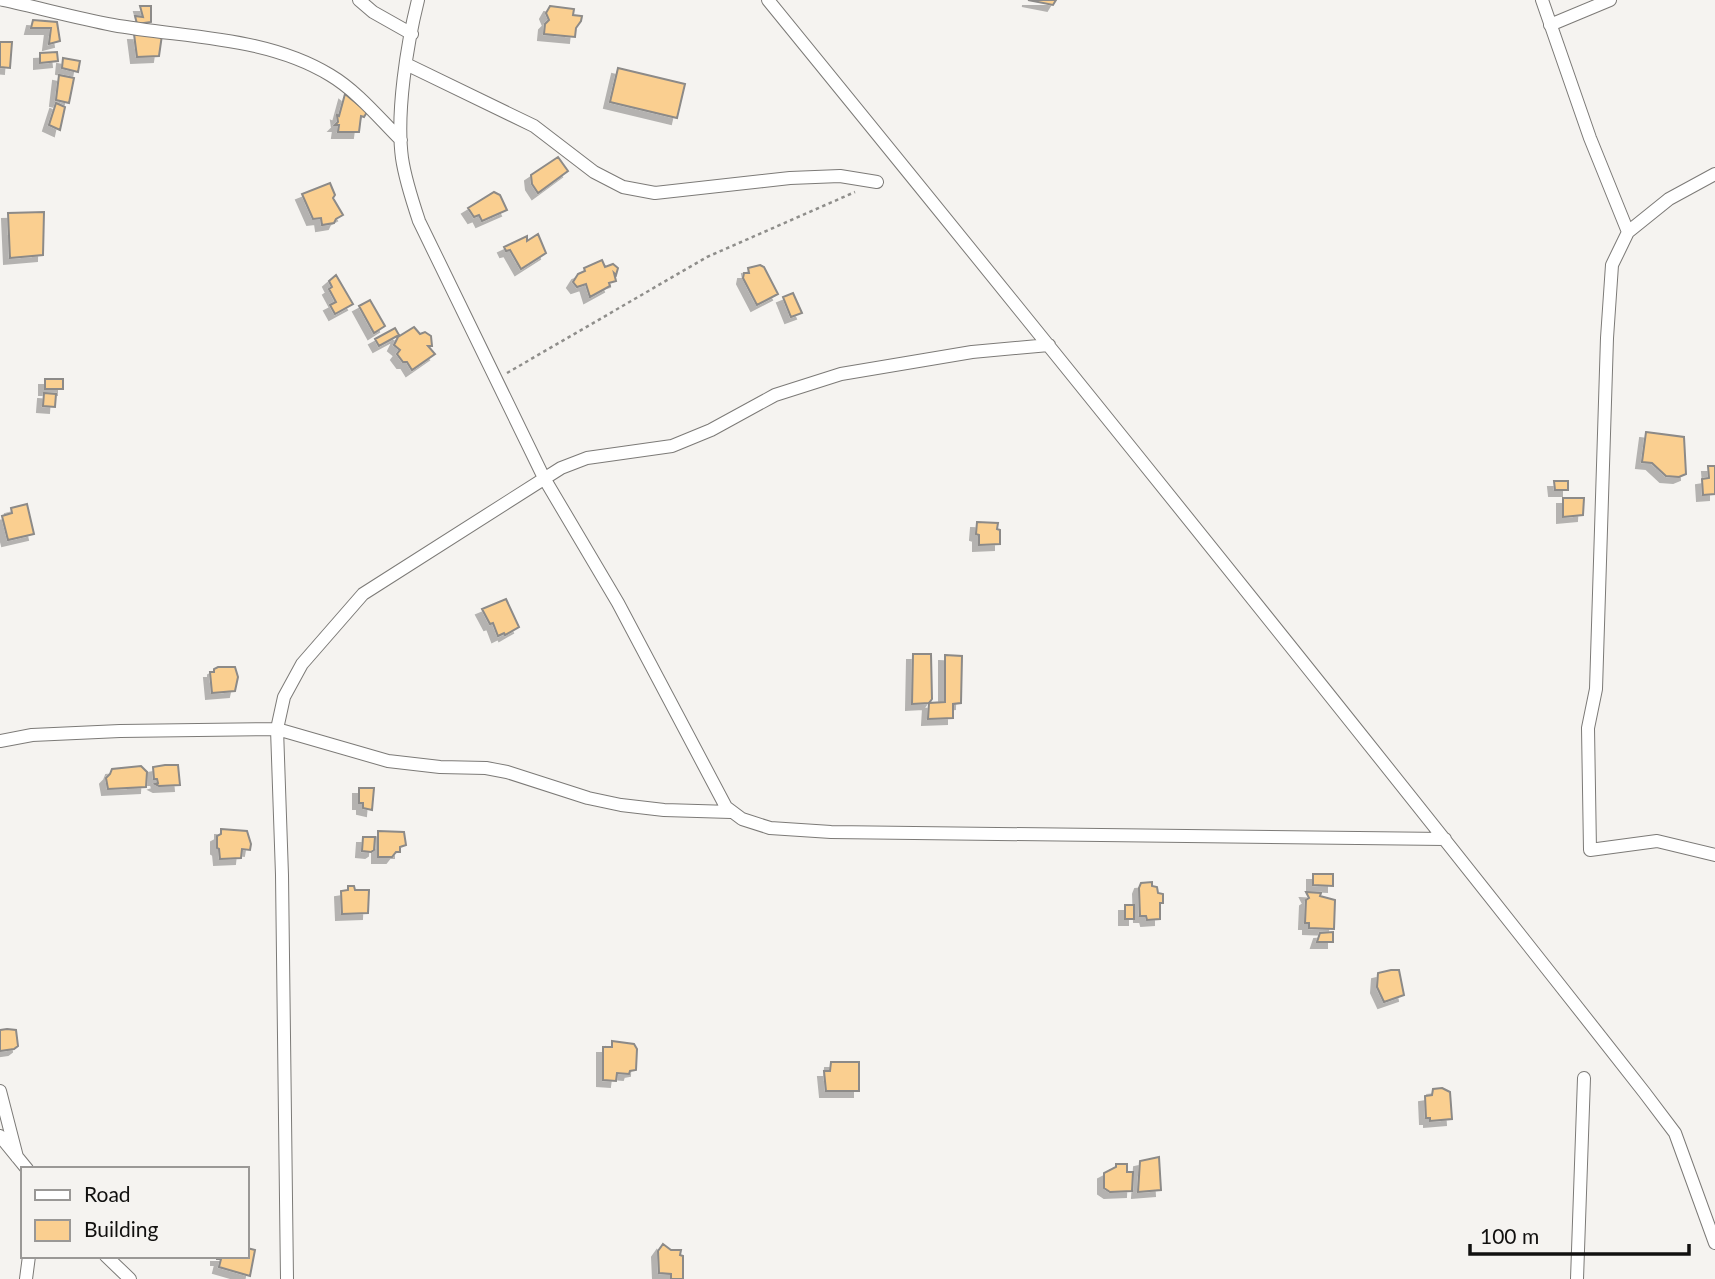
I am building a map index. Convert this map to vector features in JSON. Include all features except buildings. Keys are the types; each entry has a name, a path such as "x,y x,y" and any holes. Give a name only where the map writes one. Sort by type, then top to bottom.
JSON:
{"street":[{"path":"4,0 111,24 177,33 286,54 331,75 364,102 401,140"},
{"path":"359,0 373,12 412,34"},
{"path":"418,0 406,64 401,156 406,182 419,221 544,478 618,603 712,784 731,812 742,819 770,828 831,832 1445,839"},
{"path":"768,0 1445,839 1675,1133 1715,1243"},
{"path":"1542,0 1590,138 1628,232"},
{"path":"1550,24 1610,0"},
{"path":"406,64 534,126 594,172 623,187 655,193 790,178 840,176 877,181"},
{"path":"1715,174 1670,199 1628,232 1612,265 1607,338 1597,689 1588,728 1590,850 1657,841 1715,855"},
{"path":"287,1279 282,875 277,729 284,697 302,664 363,594 561,468 587,457 672,446 711,430 775,395 841,374 972,352 1049,345"},
{"path":"0,741 32,735 277,729 388,761 507,772 578,795 621,805 664,810 731,812"},
{"path":"1577,1279 1584,1077"},
{"path":"0,1091 17,1157"},
{"path":"0,1136 25,1167"},
{"path":"26,1279 29,1258"},
{"path":"108,1258 130,1279"}],"path":[{"path":"495,380 707,257 877,181"}]}
